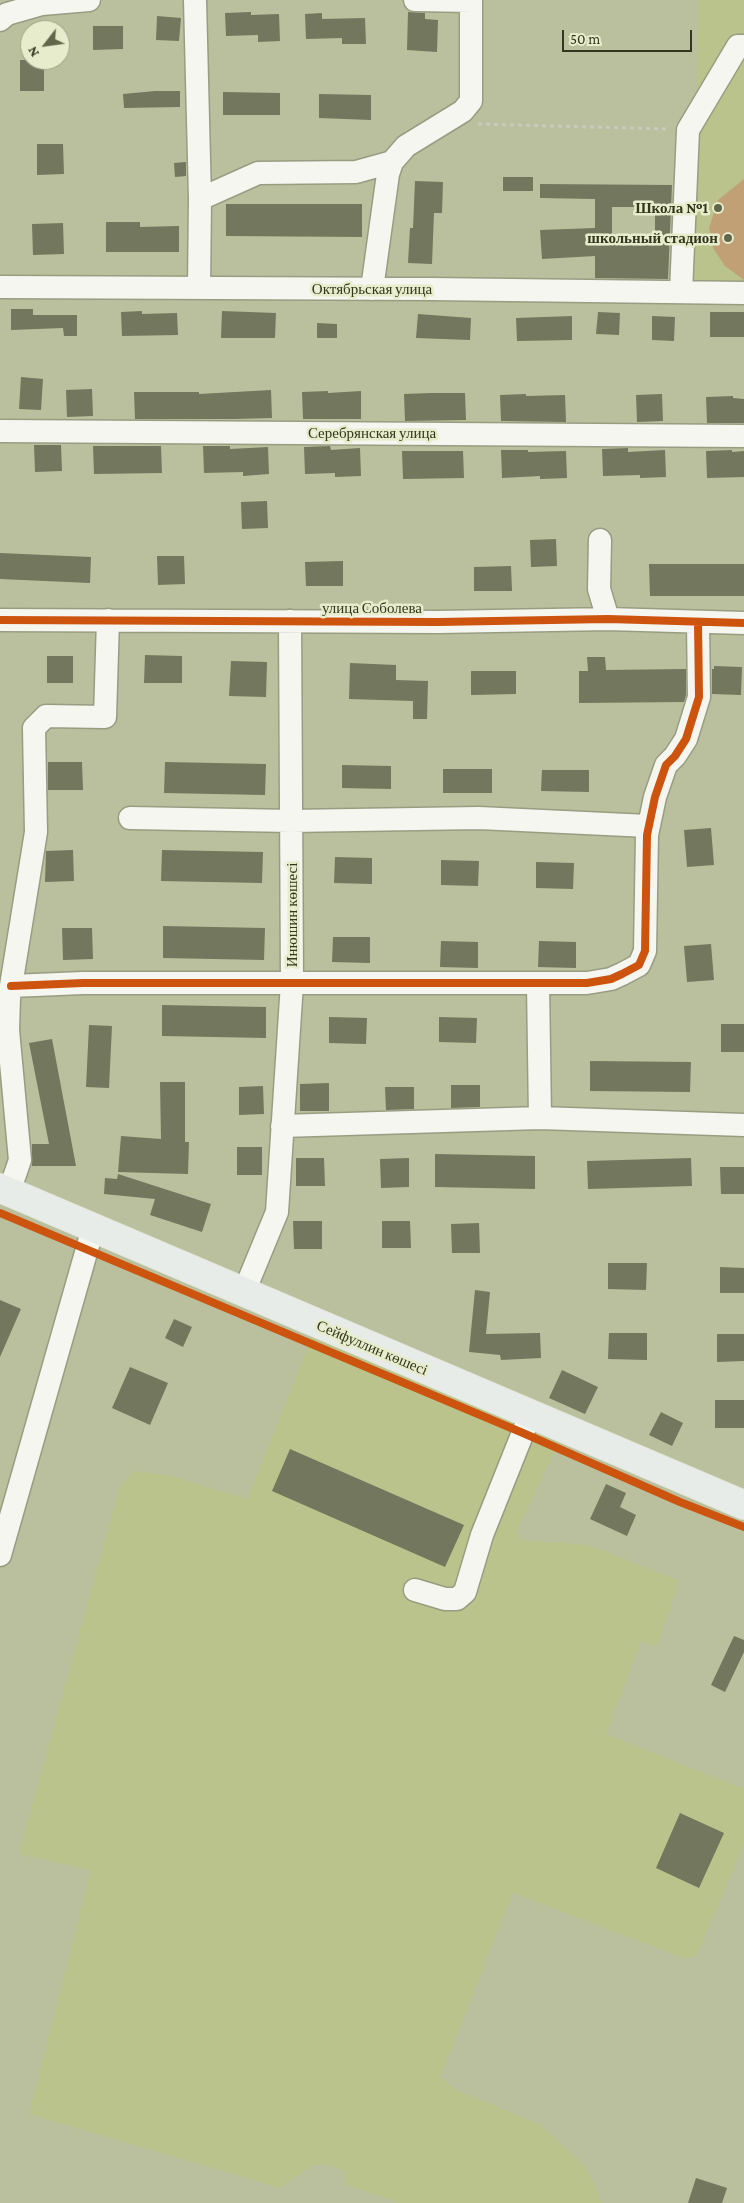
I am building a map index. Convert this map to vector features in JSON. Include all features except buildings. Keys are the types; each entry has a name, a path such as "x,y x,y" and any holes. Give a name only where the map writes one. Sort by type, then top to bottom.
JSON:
{"main road":[{"name":"Сейфуллин көшесі","path":"5,1190 744,1505"}],"street":[{"path":"0,20 7,14 42,4 89,0"},
{"path":"195,0 200,199 200,288"},
{"path":"372,288 388,174 392,162 406,146 464,111 471,101 471,1 415,0"},
{"path":"681,292 688,130 738,46 744,46"},
{"path":"200,199 258,173 356,172 392,162"},
{"name":"Октябрьская улица","path":"0,287 372,288 744,293"},
{"name":"Серебрянская улица","path":"0,430 744,436"},
{"path":"600,540 599,589 608,619"},
{"name":"улица Соболева","path":"0,620 608,619 744,623"},
{"path":"5,1190 20,1160 8,1030 11,986 36,832 34,728 46,716 104,717 108,620"},
{"name":"Инюшин көшесі","path":"244,1292 277,1212 292,983 290,621"},
{"path":"11,986 83,983 595,982 611,979 639,965 645,951 648,826 655,796 666,765 675,756 686,739 699,697 698,622"},
{"path":"130,818 291,821 479,818 648,826"},
{"path":"538,983 540,1118"},
{"path":"282,1126 540,1118 744,1125"},
{"path":"0,1555 94,1228"},
{"path":"415,1590 445,1599 457,1599 465,1592 482,1535 530,1415"}],"path":[{"path":"442,124 688,130"}],"shaded area":[{"name":"Школа №1","path":"699,0 744,0 744,287 688,286 696,130"},
{"name":"школьный стадион","path":"744,179 744,280 725,266 713,248 709,228 718,200"},
{"path":"317,1324 565,1430 516,1532 521,1540 589,1545 679,1581 657,1646 641,1641 606,1734 744,1789 744,1844 697,1955 685,1959 513,1893 440,2077 456,2090 539,2124 586,2167 602,2203 400,2203 346,2185 344,2171 329,2165 315,2164 280,2188 29,2114 91,1870 19,1854 120,1487 134,1471 172,1476 247,1499"}],"cycle path":[{"path":"0,620 438,622 608,619 744,623"},
{"path":"11,986 83,983 587,983 611,979 639,965 645,951 647,835 655,797 666,765 675,756 686,739 699,697 698,622"},
{"path":"0,1213 523,1433 680,1502 744,1527"}],"place":[{"name":"Школа №1","path":"718,208"},
{"name":"школьный стадион","path":"728,238"}]}
